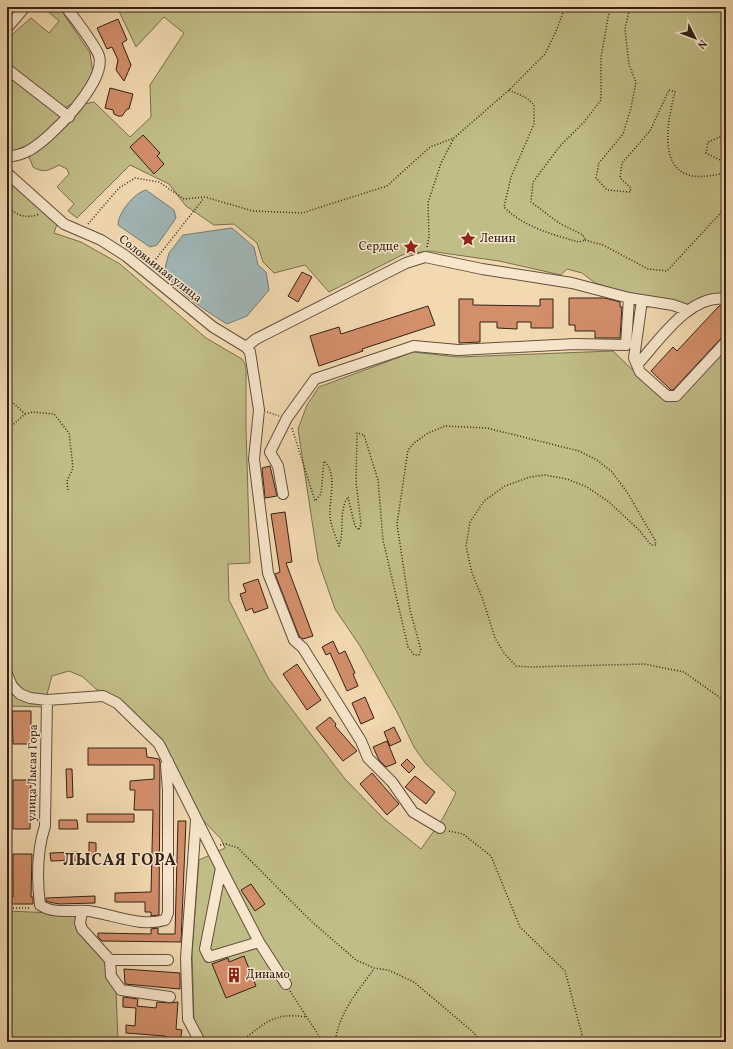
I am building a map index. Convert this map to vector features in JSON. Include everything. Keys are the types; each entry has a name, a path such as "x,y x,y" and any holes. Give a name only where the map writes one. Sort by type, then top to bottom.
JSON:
{"street":[{"path":"7,28 25,7"},
{"path":"7,157 29,151 68,117 92,84 98,70 99,56 66,7"},
{"path":"7,69 68,117"},
{"name":"Соловьиная улица","path":"7,173 64,224 101,240 126,256 212,327 246,346"},
{"path":"440,828 413,812 392,782 368,758 361,741 303,648 294,640 268,573 254,460 259,410 252,360 246,346 256,339 406,263 424,257 482,269 572,283 629,298 673,305 687,310"},
{"path":"254,460 270,452 287,418 315,379 414,346 458,350 575,344 626,345 629,298"},
{"path":"637,365 687,310 707,301 726,299"},
{"path":"642,300 634,358 640,372 667,396 676,396 726,342"},
{"path":"270,452 278,466 283,494"},
{"path":"7,674 12,686 20,694 30,698 47,700 103,696 117,703 159,744 169,761 196,820 259,942 286,984"},
{"name":"улица Лысая Гора","path":"40,905 40,840 45,826 47,700"},
{"path":"40,905 47,910 82,912 93,911 123,919 157,922 165,920 168,913 168,790 166,765 169,761"},
{"path":"196,820 186,958 188,1019 200,1042"},
{"path":"221,868 205,949 209,957 259,942"},
{"path":"82,912 80,923 82,929 110,960 111,976 121,990 170,997"},
{"path":"110,960 168,960"}],"path":[{"path":"82,231 119,188 135,178 159,182 184,199 204,197 253,211 302,213 387,186 430,147 454,138 510,90 545,54 557,29 565,7"},
{"path":"585,240 583,235 559,223 531,202 533,182 560,146 584,122 601,100 600,57 610,7"},
{"path":"630,7 625,29 629,65 636,82 631,108 622,134 599,163 596,178 607,190 630,192 631,188 620,178 622,163 650,131 669,90 675,92 667,130 670,159 678,170 687,175 708,176 726,173"},
{"path":"510,90 527,98 534,106 534,124 511,177 504,206 512,216 552,234 579,242 585,240 603,245 648,270 668,272 726,207"},
{"path":"726,139 720,137 708,142 706,152 726,163"},
{"path":"424,257 429,237 428,203 441,163 454,138"},
{"path":"146,272 204,197"},
{"path":"7,207 20,216 28,218 50,211"},
{"path":"7,397 25,414"},
{"path":"259,410 287,418 293,430 315,501 321,494 324,461 329,466 332,480 330,517 339,546 342,538 342,505 348,497 355,526 359,530 361,524 356,482 357,432 364,435 378,480 383,540 408,647 414,655 419,655 421,650 410,610 397,524 408,450 414,442 428,432 446,426 486,428 579,451 597,460 612,472 627,492 655,540 656,545 651,545 639,530 610,502 587,487 567,479 545,475 504,486 484,501 470,522 466,546 472,573 484,600 495,638 504,653 516,666 530,667 644,664 684,672 726,702"},
{"path":"7,430 25,414 33,412 54,414 69,433 73,468 67,482 68,491"},
{"path":"440,828 463,834 491,856 520,927 565,971 584,1042"},
{"path":"210,846 226,844 238,848 312,922 356,960 374,968 388,970 414,982 473,1032 481,1042"},
{"path":"7,908 36,908 40,905"},
{"path":"335,1042 337,1030 347,1006 374,968"},
{"path":"286,984 324,1042"},
{"path":"240,1042 272,1018 290,1015 307,1017"}],"shaded area":[{"path":"59,7 90,53 93,74 88,84 73,103 65,108 7,63 7,39 31,18 49,33 59,21 44,8"},
{"path":"112,7 726,7 726,294 703,297 688,306 671,300 637,296 595,283 582,273 567,269 561,275 499,261 429,251 402,255 329,292 305,265 274,273 263,262 257,243 234,224 214,225 186,206 169,184 130,165 77,218 68,211 74,204 57,187 69,174 67,169 59,165 43,171 33,167 29,157 72,120 84,104 94,102 130,137 151,117 150,85 184,33 164,17 136,47 118,9"},
{"path":"7,73 65,117 29,145 7,154"},
{"path":"7,180 57,224 54,233 81,242 120,264 206,338 242,359 246,366 246,429 250,563 228,564 229,600 268,678 345,779 384,819 421,849 443,818 456,793 426,764 414,747 397,712 360,646 335,609 318,560 298,429 307,405 319,387 413,352 458,357 613,351 665,401 674,401 726,345 726,1042 204,1042 194,1020 192,954 199,860 225,848 221,839 201,818 162,743 118,700 96,689 83,677 69,671 52,676 47,694 50,707 7,706"},
{"path":"7,911 76,914 104,960 116,992 118,1039 127,1042 7,1042"}],"water":[{"path":"146,190 174,210 176,218 157,245 150,247 118,225 124,209 132,199"},
{"path":"232,228 254,247 258,265 266,272 269,290 247,316 227,324 184,294 164,272 169,253 183,235"}],"building":[{"path":"118,19 127,40 122,43 131,65 124,81 116,70 118,60 112,47 107,49 97,28"},
{"path":"110,88 133,94 129,109 127,109 122,116 118,116 114,114 113,110 105,108"},
{"path":"143,135 160,153 157,156 164,164 154,174 130,147"},
{"path":"302,272 312,277 298,302 288,296"},
{"path":"569,298 605,298 620,302 620,307 622,307 620,338 595,338 595,331 575,331 575,325 569,325"},
{"path":"459,299 473,299 473,305 540,306 540,299 553,299 553,328 531,328 531,322 517,322 517,329 497,328 497,322 480,322 480,342 459,343"},
{"path":"428,306 435,325 362,349 363,351 319,366 310,336 339,327 341,334"},
{"path":"719,306 726,309 726,333 673,390 671,390 651,371 673,347 677,351"},
{"path":"270,466 277,496 265,498 262,468"},
{"path":"285,512 292,562 286,563 313,636 303,639 299,636 275,574 280,572 271,514"},
{"path":"258,579 268,608 254,613 252,608 246,611 240,594 246,592 243,584"},
{"path":"333,641 339,654 345,651 355,673 353,674 358,686 347,691 330,653 326,655 322,647"},
{"path":"297,664 321,700 307,710 283,674"},
{"path":"365,697 374,718 361,724 352,703"},
{"path":"12,711 31,711 31,744 13,744"},
{"path":"330,717 336,724 335,726 357,751 343,761 316,728"},
{"path":"394,727 401,741 390,746 384,732"},
{"path":"387,741 396,763 386,767 379,760 373,747"},
{"path":"88,748 146,748 147,757 159,759 159,915 151,916 151,912 145,912 145,902 115,902 115,893 151,892 153,810 134,810 135,790 130,790 130,781 154,779 154,765 88,765"},
{"path":"407,759 415,767 409,773 401,765"},
{"path":"66,769 72,769 73,797 67,798"},
{"path":"372,773 399,804 387,815 360,784"},
{"path":"415,776 435,792 426,804 405,787"},
{"path":"13,780 31,780 30,829 13,829"},
{"path":"87,814 134,814 134,822 87,822"},
{"path":"59,820 77,820 78,829 59,829"},
{"path":"178,821 186,821 181,942 102,941 98,937 98,933 151,934 151,929 158,928 158,934 175,934"},
{"path":"89,842 96,843 96,855 89,855"},
{"path":"78,852 78,860 51,861 50,853"},
{"path":"13,854 32,854 31,897 33,897 33,904 11,904 10,897 13,897"},
{"path":"251,884 265,904 255,911 241,890"},
{"path":"95,896 95,903 59,904 46,901 46,898"},
{"name":"Динамо","path":"244,956 256,986 226,998 212,964 228,958 229,962"},
{"path":"124,969 180,973 180,989 125,984"},
{"path":"123,997 138,999 137,1006 156,1008 157,1002 178,1002 176,1029 182,1030 180,1042 164,1042 165,1036 126,1033 126,1025 135,1026 136,1008 123,1007"}],"place":[{"name":"Ленин","path":"468,239"},
{"name":"Сердце","path":"411,247"},
{"name":"Динамо","path":"234,975"}],"district":[{"name":"ЛЫСАЯ ГОРА","path":"120,861"}]}
